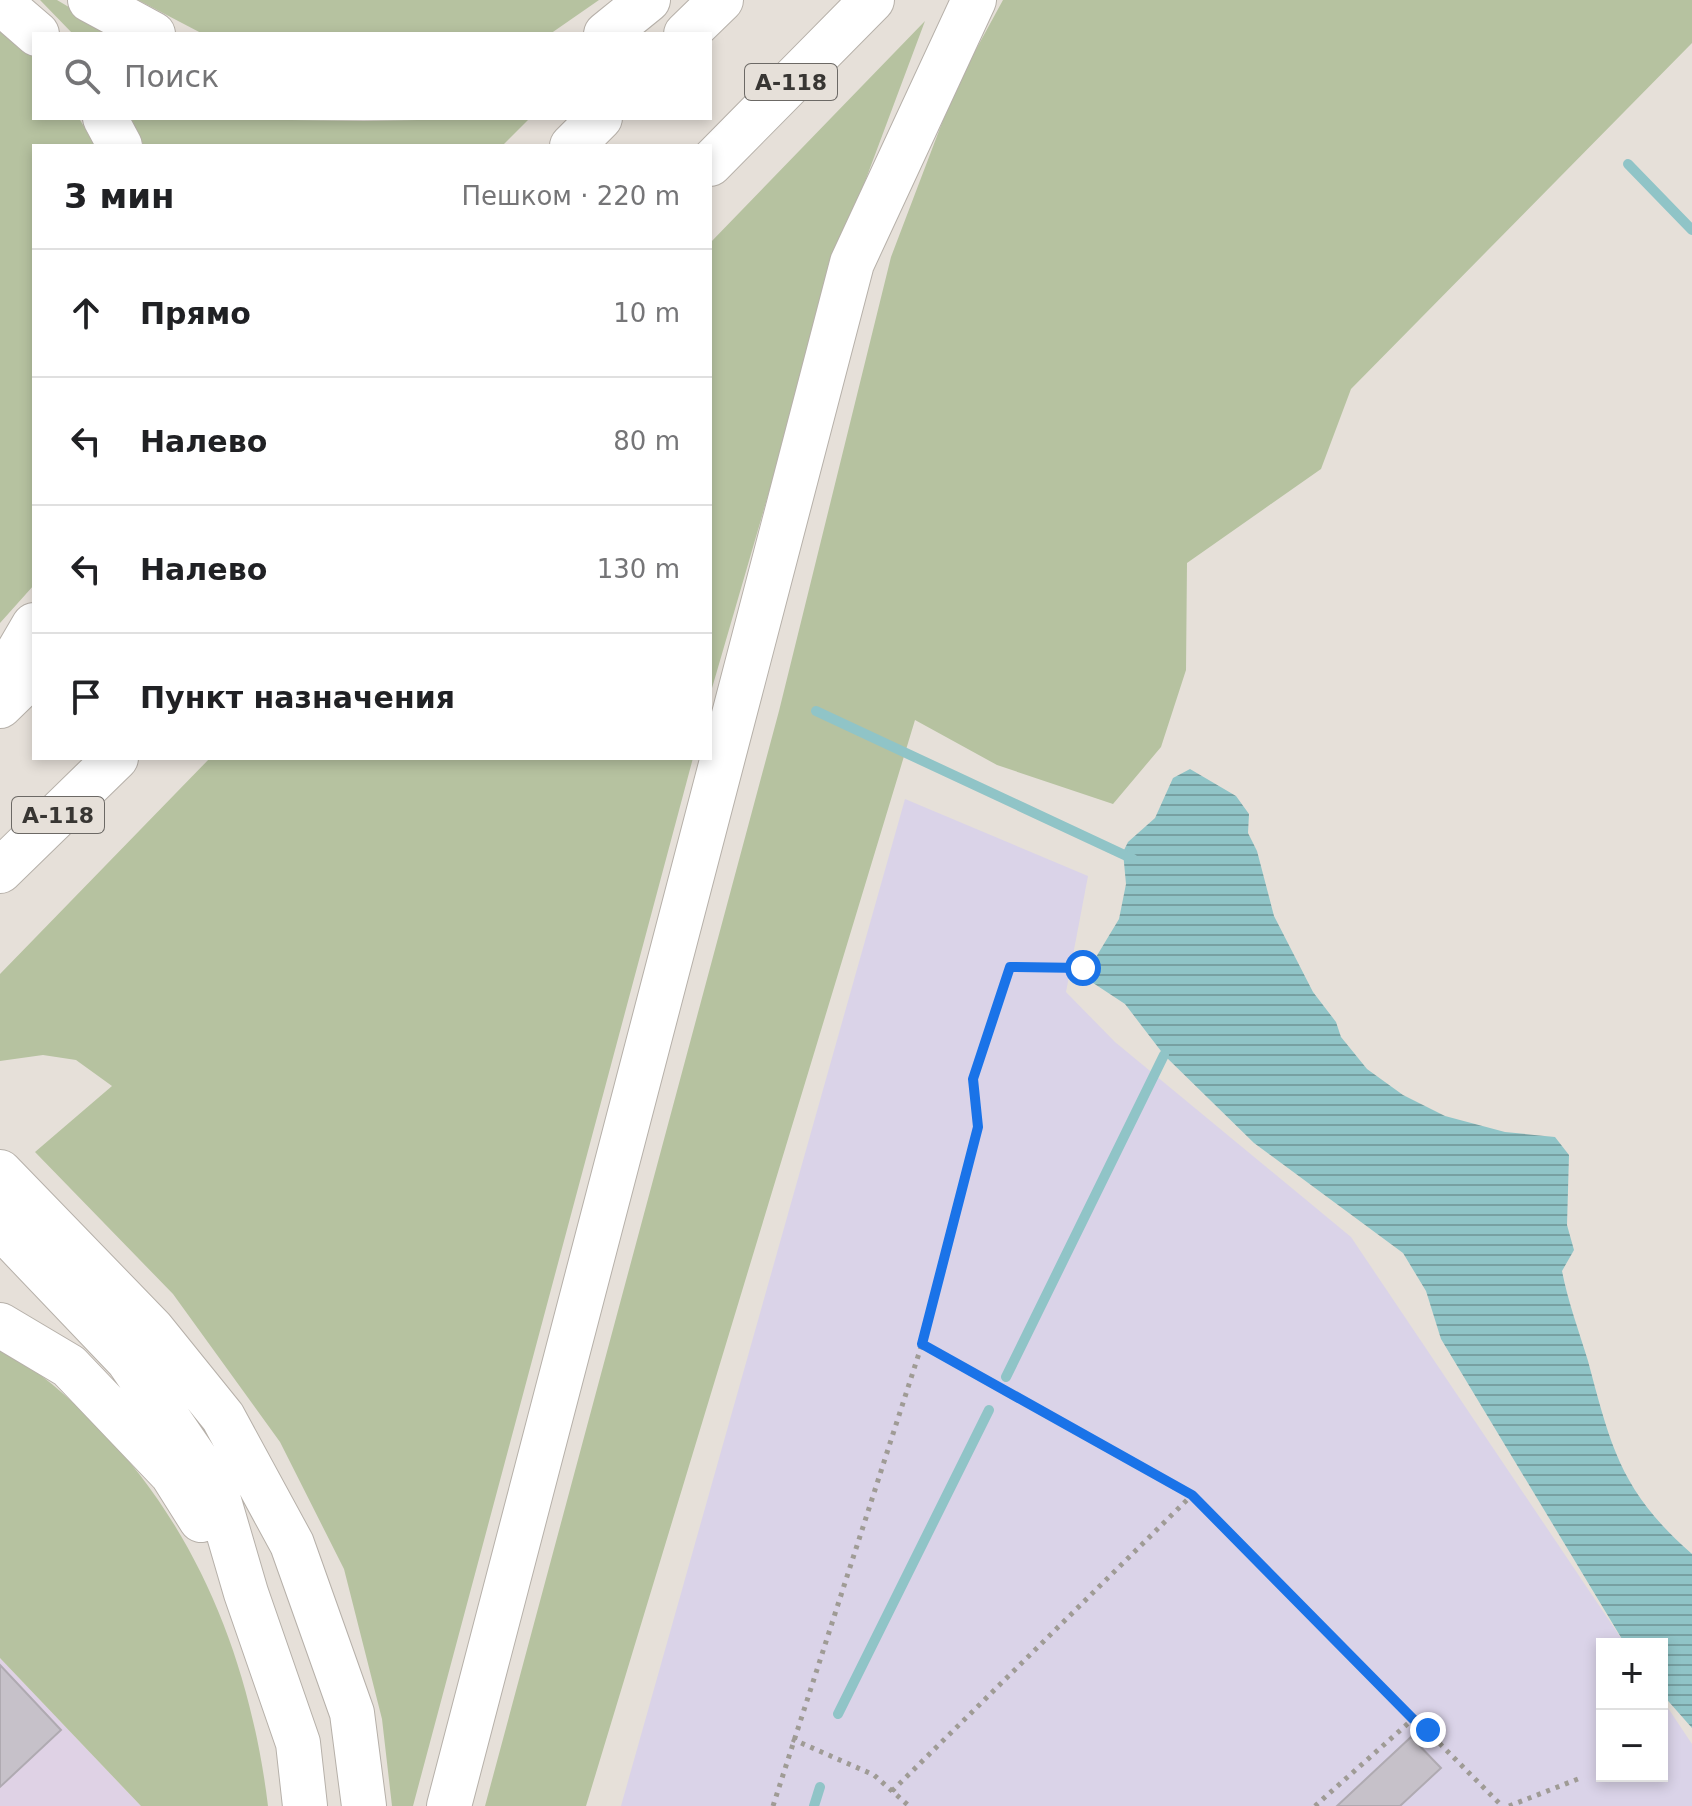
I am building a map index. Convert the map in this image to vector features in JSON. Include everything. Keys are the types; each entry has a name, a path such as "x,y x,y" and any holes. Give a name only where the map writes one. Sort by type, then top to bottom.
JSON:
{"main road":[{"path":"90,0 149,32"},
{"path":"609,32 623,24 648,0"},
{"path":"688,32 721,0"},
{"name":"А-118","path":"712,162 872,0"},
{"path":"449,1806 852,263 974,0"},
{"path":"0,2 35,32"},
{"path":"106,120 119,144"},
{"path":"574,144 598,120"},
{"path":"0,683 32,628"},
{"path":"0,706 32,675"},
{"name":"А-118","path":"0,871 114,760"},
{"path":"0,1172 140,1344 215,1487 246,1593 298,1743 305,1806"},
{"path":"0,1226 223,1417 292,1544 352,1713 364,1806"},
{"path":"0,1325 69,1366 172,1474 246,1593"}],"path":[{"path":"773,1806 792,1739 922,1344 978,1127 973,1079 1010,967 1083,968"},
{"path":"922,1344 1192,1495 1502,1806"},
{"path":"892,1791 1192,1495"},
{"path":"1315,1806 1413,1719"},
{"path":"792,1739 874,1775 909,1806"},
{"path":"1509,1806 1578,1779"}],"shaded area":[{"path":"905,799 1088,876 1066,992 1115,1042 1351,1237 1621,1638 1596,1638 1596,1782 1668,1782 1668,1708 1692,1744 1692,1806 621,1806"},
{"path":"0,1658 141,1806 0,1806"}],"green space":[{"path":"40,0 57,0 111,32 71,32"},
{"path":"138,0 599,0 553,32 199,32"},
{"path":"1003,0 1692,0 1692,43 1351,389 1321,469 1187,563 1186,670 1161,747 1113,804 997,765 915,720 586,1806 485,1806 779,711 891,257 956,86"},
{"path":"925,21 839,251 712,688 712,241"},
{"path":"0,26 32,55 32,120 80,120 94,144 32,144 32,587 0,623"},
{"path":"132,120 528,120 504,144 143,144"},
{"path":"208,760 692,760 413,1806 392,1806 382,1719 344,1569 280,1442 173,1294 35,1152 112,1086 76,1060 43,1055 0,1061 0,974"},
{"path":"0,1346 57,1388 107,1436 150,1488 186,1545 216,1605 239,1669 257,1736 268,1806 141,1806 0,1658"}],"water":[{"path":"1190,769 1236,796 1249,814 1248,833 1257,851 1274,916 1313,992 1336,1022 1341,1037 1367,1069 1403,1095 1445,1116 1505,1132 1555,1137 1569,1155 1567,1225 1574,1250 1562,1271 1604,1419 1612,1444 1634,1488 1649,1510 1692,1554 1692,1728 1668,1701 1668,1638 1621,1638 1441,1339 1426,1291 1403,1253 1254,1143 1164,1055 1125,1004 1084,977 1119,919 1126,884 1123,852 1128,842 1155,818 1173,778"}],"building":[{"path":"0,1665 61,1730 0,1787"},
{"path":"1411,1737 1441,1768 1400,1806 1337,1806"}],"waterway":[{"path":"1628,164 1692,230"},
{"path":"816,711 1133,859"},
{"path":"1006,1377 1164,1055"},
{"path":"838,1714 989,1410"},
{"path":"814,1806 820,1787"}],"route":[{"path":"1083,968 1010,967 973,1079 978,1127 922,1344 1192,1495 1413,1719 1428,1730"}]}
